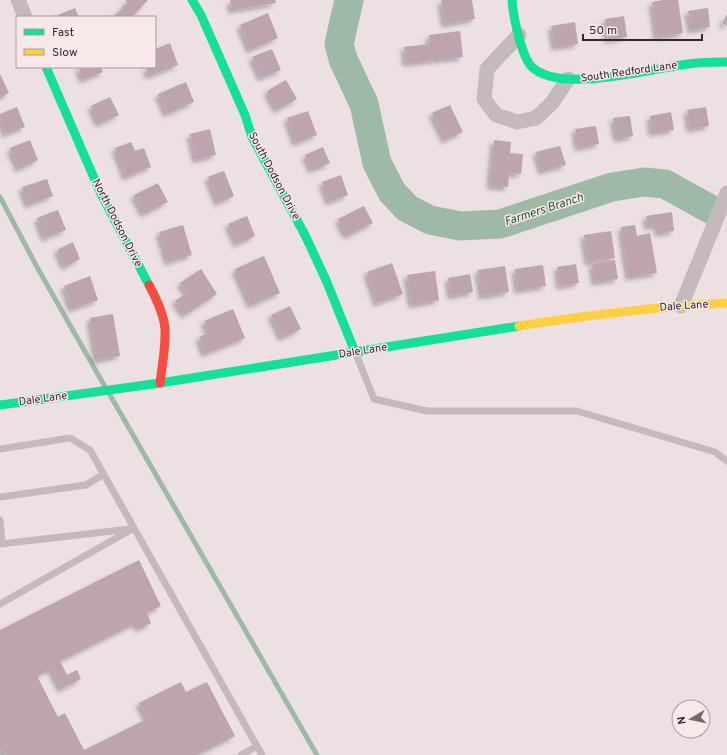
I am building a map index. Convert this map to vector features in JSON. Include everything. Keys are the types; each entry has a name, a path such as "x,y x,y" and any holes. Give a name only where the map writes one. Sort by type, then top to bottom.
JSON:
{"street":[{"path":"18,0 25,16"},
{"name":"South Dodson Drive","path":"192,0 242,108 252,137 305,234 326,280 355,352"},
{"name":"South Redford Lane","path":"512,0 512,13 525,58 534,69 548,76 586,80 684,64 721,61 727,62"},
{"path":"519,34 487,69 484,99 496,115 517,122 536,118 552,103 568,79"},
{"name":"North Dodson Drive","path":"46,68 101,194 157,301 165,328 165,347 160,383"},
{"path":"681,306 727,193"},
{"name":"Dale Lane","path":"0,405 160,383 560,319 661,307 727,302"}],"lane":[{"path":"355,352 374,399 426,411 577,411 715,452 727,460"},
{"path":"0,449 70,438 90,450 262,755"},
{"path":"0,497 86,485 104,474"},
{"path":"0,520 1,543 134,528"},
{"path":"0,604 134,528"},
{"path":"241,755 257,746"}],"building":[{"path":"125,0 148,0 133,16 115,16 127,3"},
{"path":"230,0 275,0 276,3 232,10"},
{"path":"441,0 472,0 475,19 445,24"},
{"path":"678,0 683,33 657,37 652,2"},
{"path":"75,8 79,16 58,16"},
{"path":"708,8 710,27 691,30 688,11"},
{"path":"268,13 278,38 250,50 240,25"},
{"path":"727,14 727,26 722,23"},
{"path":"624,16 627,37 608,40 605,19"},
{"path":"575,22 578,44 555,47 551,26"},
{"path":"460,31 463,57 406,63 404,47 430,44 429,35"},
{"path":"170,43 178,65 149,76 146,68 156,68 156,49"},
{"path":"272,49 281,70 261,78 252,57"},
{"path":"78,68 101,68 103,72 83,80"},
{"path":"0,74 9,93 0,98"},
{"path":"286,80 297,99 277,110 267,91"},
{"path":"186,82 194,102 167,114 158,94"},
{"path":"110,97 119,115 99,124 91,106"},
{"path":"450,105 463,132 445,140 432,113"},
{"path":"17,107 25,127 6,134 0,114"},
{"path":"706,107 709,126 690,129 687,110"},
{"path":"308,111 317,135 296,143 287,118"},
{"path":"671,112 674,130 652,133 650,116"},
{"path":"630,116 633,136 617,139 613,118"},
{"path":"596,126 599,144 578,148 575,129"},
{"path":"210,129 216,155 196,160 190,134"},
{"path":"30,140 38,160 19,169 10,148"},
{"path":"494,140 511,142 510,153 523,154 521,174 509,173 508,187 490,186"},
{"path":"131,142 135,151 144,148 151,167 126,177 115,148"},
{"path":"560,146 566,165 542,171 536,152"},
{"path":"323,147 330,163 312,170 305,155"},
{"path":"224,171 234,196 218,203 208,177"},
{"path":"341,175 348,195 329,202 322,182"},
{"path":"47,179 53,196 28,205 22,187"},
{"path":"158,183 168,202 144,214 134,195"},
{"path":"364,206 373,223 347,236 338,219"},
{"path":"58,210 66,230 45,238 37,218"},
{"path":"672,212 674,231 658,233 657,225 648,226 646,216"},
{"path":"247,216 255,236 237,244 228,224"},
{"path":"183,225 192,255 168,262 159,232"},
{"path":"635,225 637,236 650,233 657,273 629,277 621,227"},
{"path":"611,231 615,258 588,262 584,235"},
{"path":"73,242 80,259 65,267 57,250"},
{"path":"264,256 280,293 251,305 235,269"},
{"path":"615,260 618,279 595,282 592,264"},
{"path":"392,263 403,294 377,303 367,272"},
{"path":"576,264 579,283 560,286 557,267"},
{"path":"543,265 546,286 518,290 515,269"},
{"path":"505,266 509,292 482,296 478,270"},
{"path":"201,269 217,294 185,315 175,301 187,293 180,283"},
{"path":"435,271 439,300 412,305 407,275"},
{"path":"470,274 473,292 451,296 448,278"},
{"path":"90,276 98,300 72,309 64,286"},
{"path":"290,306 301,329 282,338 271,315"},
{"path":"233,309 245,338 205,354 199,337 209,333 204,321"},
{"path":"113,314 120,356 97,360 90,318"},
{"path":"139,560 161,606 147,613 151,623 139,629 136,623 60,661 67,675 77,670 81,679 61,689 51,669 37,676 58,717 65,713 84,750 147,719 139,703 181,682 186,692 207,682 235,736 197,755 5,755 3,750 0,752 0,630"}],"waterway":[{"name":"Farmers Branch","path":"349,0 339,44 343,59 364,104 377,163 392,192 407,208 430,220 460,226 500,224 612,187 644,182 665,184 710,209"},
{"path":"0,197 37,267 104,385"},
{"path":"110,395 317,755"}],"traffic: fast":[{"path":"192,0 201,15 245,115 252,137 305,235 326,280 355,352"},
{"path":"512,0 516,25 524,54 532,67 544,75 561,78 604,78 693,63 727,62"},
{"path":"46,68 101,194 149,285"},
{"path":"0,405 160,383 519,326"}],"traffic: slow":[{"path":"519,326 623,312 727,303"}],"traffic: jam":[{"path":"149,285 157,301 165,329 160,383"}]}
